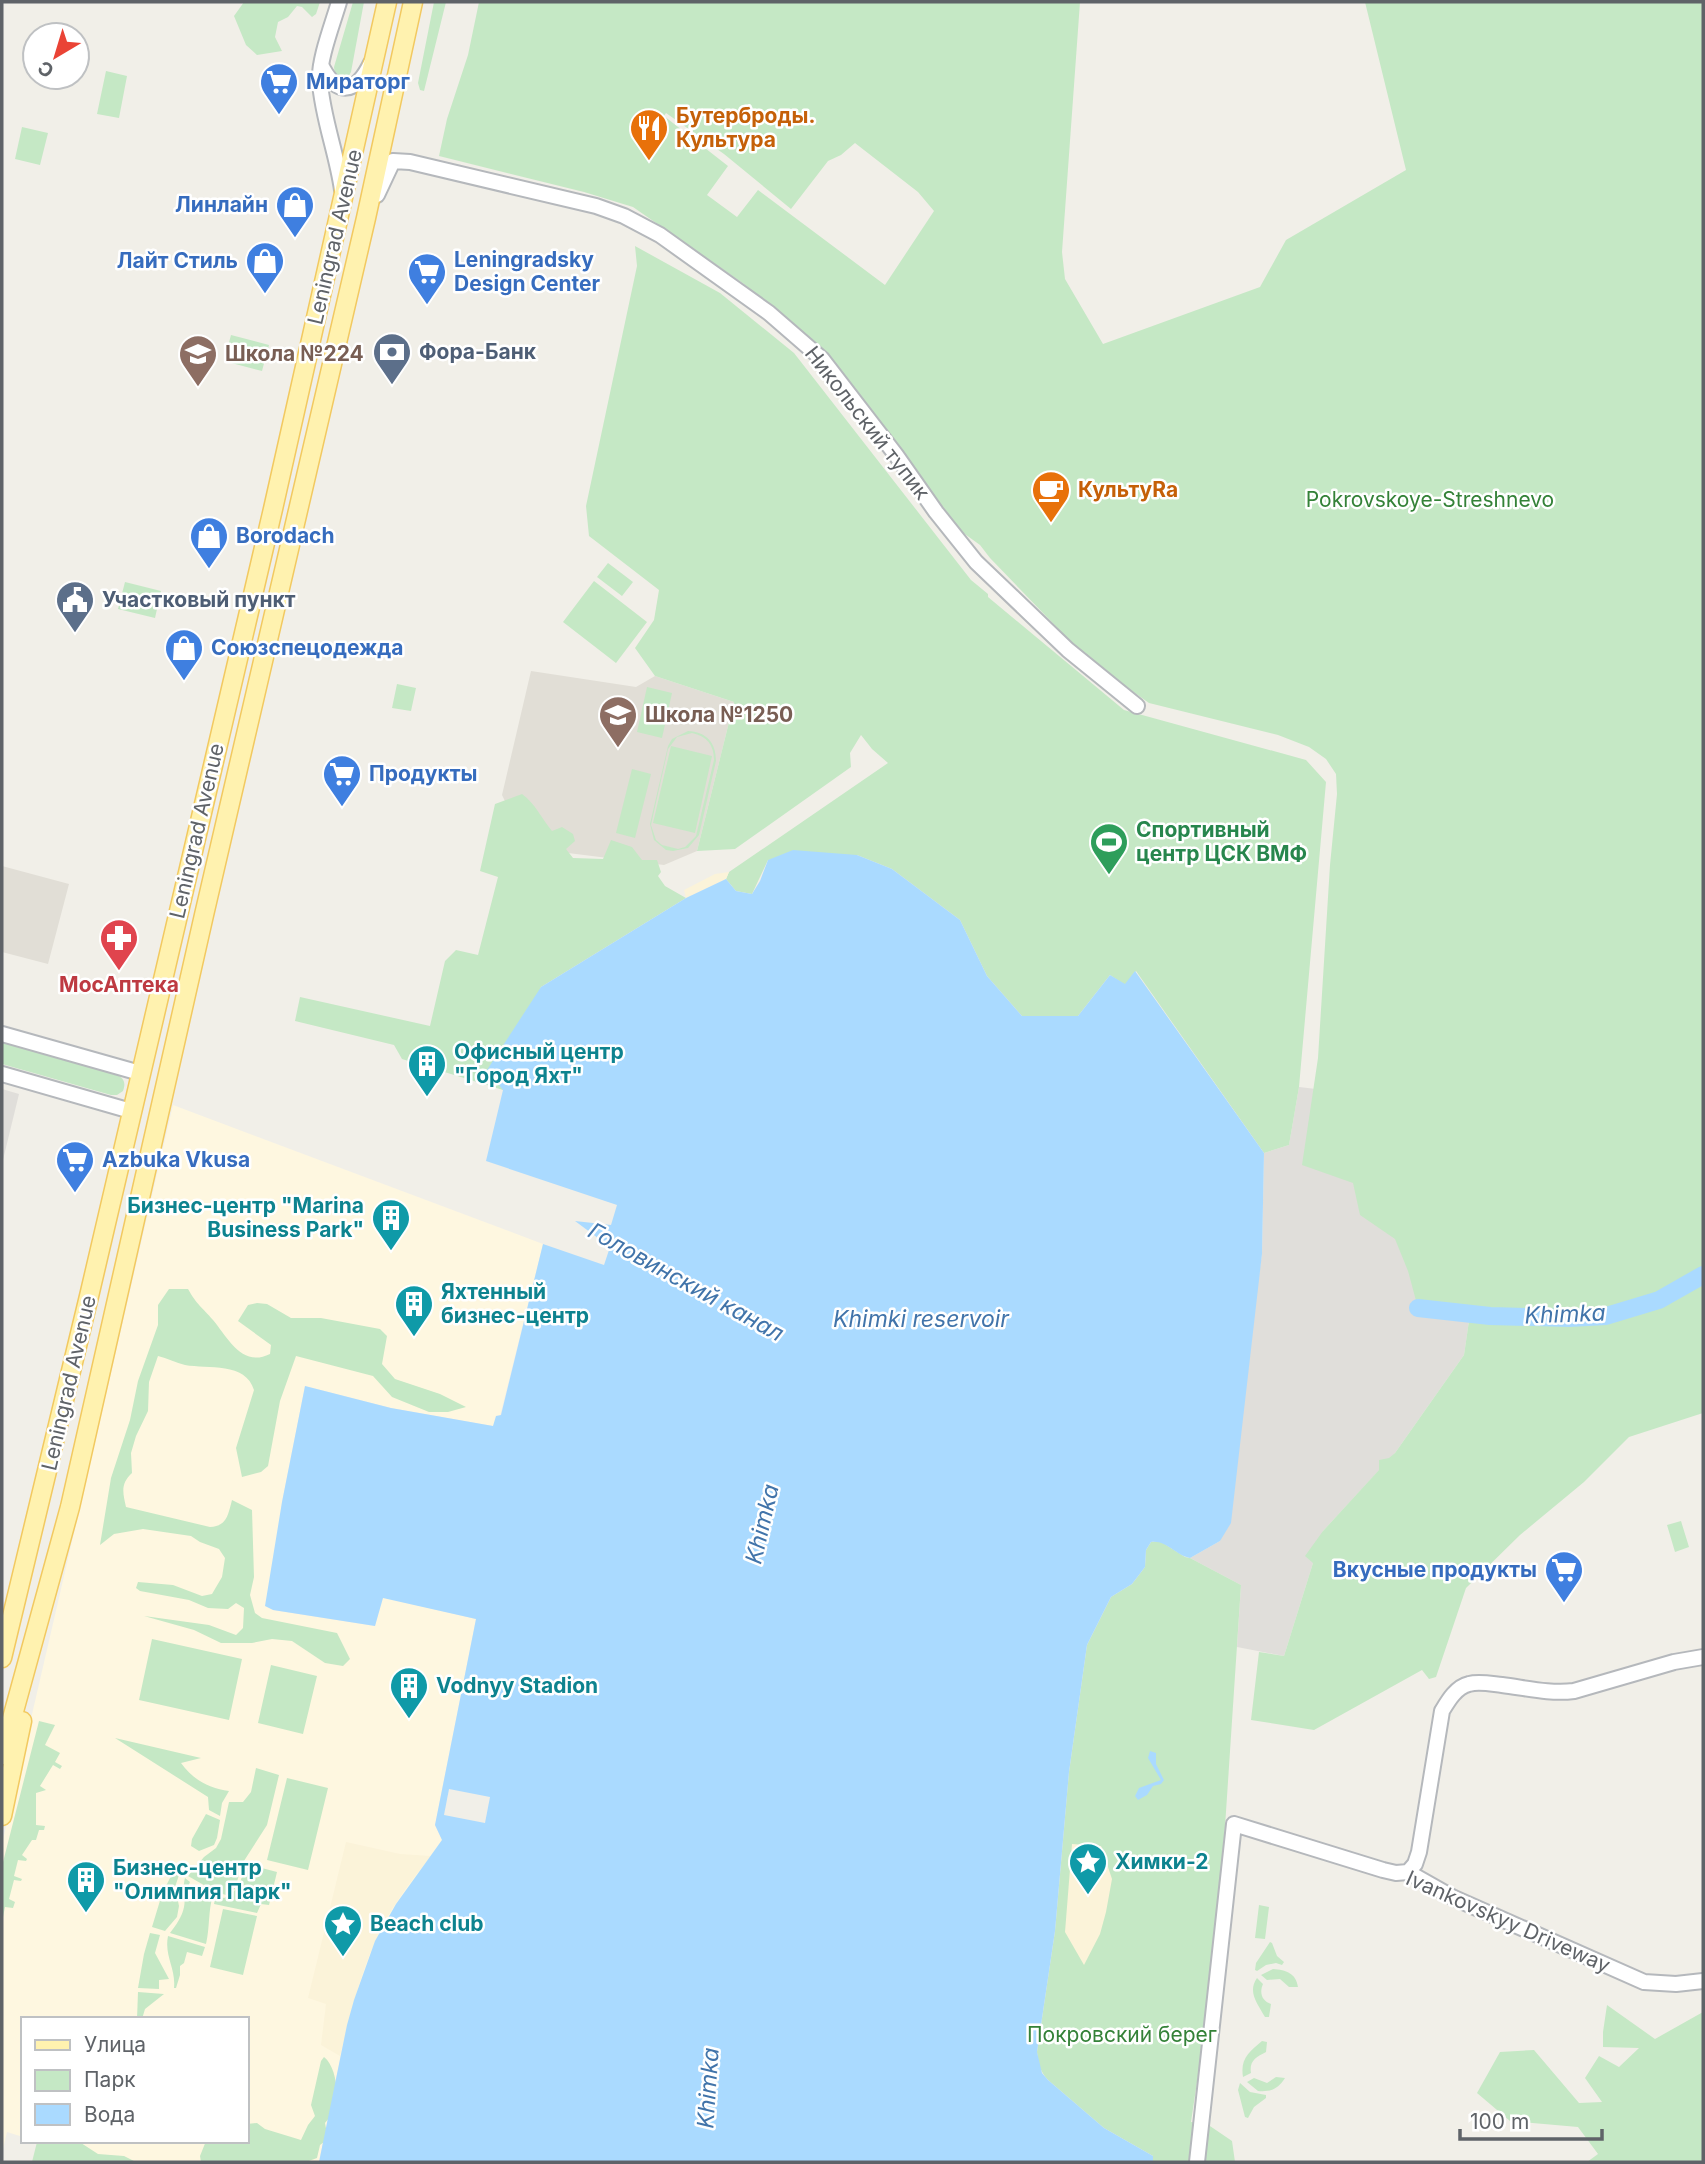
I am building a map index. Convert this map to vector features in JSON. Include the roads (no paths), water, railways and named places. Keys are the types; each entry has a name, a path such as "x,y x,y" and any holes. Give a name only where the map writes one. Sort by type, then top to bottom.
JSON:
{"main road":[{"name":"Leningrad Avenue","path":"2,1658 271,521 387,2"},
{"name":"Leningrad Avenue","path":"2,1755 70,1507 366,218 413,2"},
{"path":"2,1610 42,1496"},
{"path":"2,1816 47,1623 70,1507"}],"street":[{"path":"339,2 321,65 320,81 343,201"},
{"path":"321,65 334,84 345,88 358,83 376,52"},
{"name":"Никольский тупик","path":"366,218 393,161 432,167 615,213 644,225 769,313 813,350 976,562 1068,650 1137,706"},
{"path":"2,1034 140,1073"},
{"path":"2,1074 131,1111"},
{"path":"1408,1872 1415,1864 1419,1852 1442,1712 1460,1688 1469,1684 1488,1683 1560,1693 1674,1662 1703,1657"},
{"name":"Ivankovskyy Driveway","path":"1197,2162 1234,1824 1383,1870 1408,1872 1454,1898 1644,1982 1676,1984 1703,1981"}],"water":[{"name":"Khimki reservoir","path":"793,850 857,855 892,869 960,920 987,976 1022,1016 1078,1016 1110,975 1125,984 1135,971 1264,1153 1262,1254 1231,1523 1220,1541 1190,1558 1162,1543 1151,1542 1146,1550 1145,1567 1132,1584 1111,1597 1087,1645 1069,1772 1055,1931 1037,2052 1042,2073 1048,2080 1104,2128 1153,2156 1153,2162 319,2162 347,2025 375,1941 396,1904 442,1840 435,1825 476,1619 383,1598 375,1626 273,1610 265,1606 305,1386 391,1408 493,1426 496,1416 501,1415 543,1244 604,1265 610,1247 575,1221 611,1225 617,1205 486,1161 503,1090 487,1070 541,987 686,898 726,879 736,891 752,894 768,860"},
{"path":"1150,1751 1156,1753 1156,1764 1164,1780 1138,1800 1135,1796 1139,1788 1161,1780 1148,1758"}],"waterway":[{"name":"Khimka","path":"1418,1308 1490,1316 1606,1316 1659,1300 1703,1275"}],"place":[{"name":"Мираторг","path":"279,116"},
{"name":"Бутерброды. Культура","path":"649,162"},
{"name":"Линлайн","path":"295,239"},
{"name":"Лайт Стиль","path":"265,295"},
{"name":"Leningradsky Design Center","path":"427,306"},
{"name":"Фора-Банк","path":"392,386"},
{"name":"Школа №224","path":"198,388"},
{"name":"КультуRа","path":"1051,524"},
{"name":"Borodach","path":"209,570"},
{"name":"Участковый пункт","path":"75,634"},
{"name":"Союзспецодежда","path":"184,682"},
{"name":"Школа №1250","path":"618,749"},
{"name":"Продукты","path":"342,808"},
{"name":"Спортивный центр ЦСК ВМФ","path":"1109,876"},
{"name":"МосАптека","path":"119,972"},
{"name":"Офисный центр \"Город Яхт\"","path":"427,1098"},
{"name":"Azbuka Vkusa","path":"75,1194"},
{"name":"Бизнес-центр \"Marina Business Park\"","path":"391,1252"},
{"name":"Яхтенный бизнес-центр","path":"414,1338"},
{"name":"Вкусные продукты","path":"1564,1604"},
{"name":"Vodnyy Stadion","path":"409,1720"},
{"name":"Химки-2","path":"1088,1896"},
{"name":"Бизнес-центр \"Олимпия Парк\"","path":"86,1914"},
{"name":"Beach club","path":"343,1958"}],"park label":[{"name":"Pokrovskoye-Streshnevo","path":"1430,500"},
{"name":"Покровский берег","path":"1122,2035"}],"water label":[{"name":"Головинский канал","path":"686,1282"}]}
